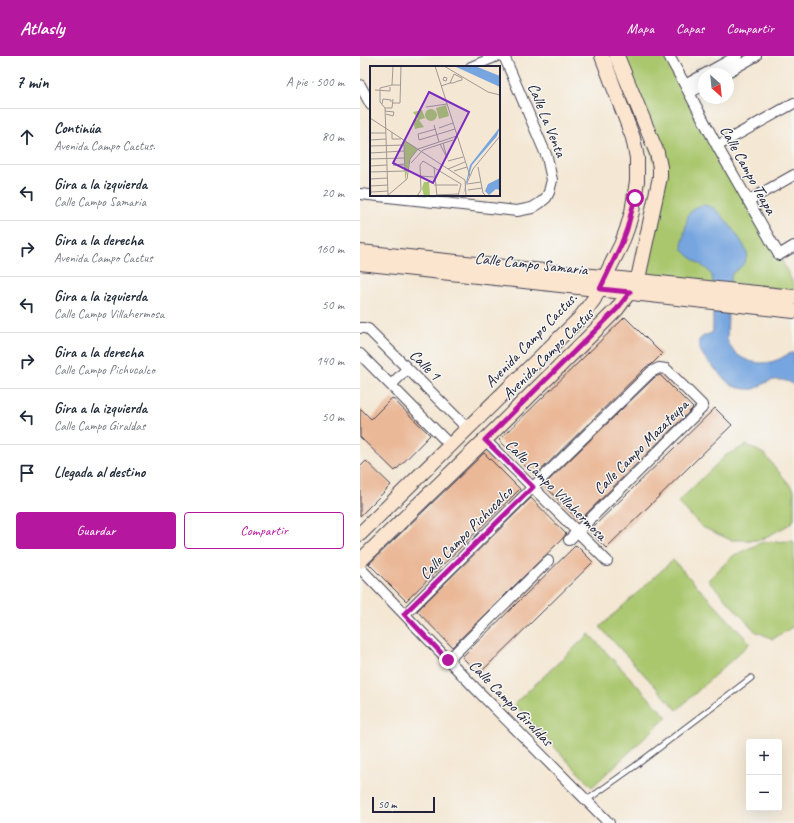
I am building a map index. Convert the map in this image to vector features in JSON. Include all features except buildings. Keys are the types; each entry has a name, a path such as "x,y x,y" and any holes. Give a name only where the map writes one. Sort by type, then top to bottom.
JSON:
{"street":[{"path":"476,62 497,56"},
{"name":"Calle La Venta","path":"390,196 419,198 517,211 529,209 544,200 549,192 552,180 547,157 504,56"},
{"name":"Avenida Campo Cactus.","path":"360,534 580,318 594,299 618,251 627,229 635,198 637,167 637,158 633,138 602,56"},
{"name":"Avenida Campo Cactus","path":"360,561 617,309 633,287 642,260 654,207 660,177 660,167 657,153 617,56"},
{"name":"Calle Campo Teapa","path":"668,56 687,89 716,146 779,255 794,246"},
{"path":"687,89 737,56"},
{"path":"734,68 756,56"},
{"path":"360,85 370,103"},
{"path":"687,89 698,86"},
{"path":"716,146 794,103"},
{"path":"748,201 794,175"},
{"name":"Calle La Venta","path":"360,194 370,195"},
{"name":"Calle Campo Samaria","path":"360,252 633,287 794,311"},
{"name":"Calle Campo Samaria","path":"360,263 602,283"},
{"name":"Calle Campo Samaria","path":"633,287 794,297"},
{"name":"Calle 1","path":"360,328 368,329 467,428"},
{"path":"360,354 450,445"},
{"name":"Calle Campo Mazateupa","path":"569,540 702,408 702,405 666,369 658,368 652,372"},
{"path":"391,386 407,369"},
{"name":"Calle Campo Pichucalco","path":"404,614 652,372"},
{"name":"Calle Campo Villahermosa","path":"485,440 607,561"},
{"path":"448,660 548,561"},
{"name":"Calle Campo Giraldas","path":"360,568 448,660 609,823"}],"lane":[{"path":"587,800 636,766 750,678"}],"green space":[{"path":"618,56 669,56 779,255 794,285 794,297 636,281 660,177"},
{"path":"747,445 764,454 794,490 794,520 787,526 760,540 731,540 702,527 678,502 726,455"},
{"path":"763,542 794,542 794,626 773,639 755,631 708,580 734,555"},
{"path":"673,560 750,643 677,710 600,627"},
{"path":"589,634 667,717 592,787 514,704"}],"water":[{"path":"704,205 715,209 723,217 734,230 743,244 747,254 744,263 740,268 732,273 729,285 727,340 730,347 741,357 747,360 762,363 779,359 794,353 794,385 787,381 776,380 769,381 754,389 735,387 731,385 706,360 700,350 698,344 700,339 712,333 713,329 712,276 708,270 683,250 682,245 688,215 695,207"}],"route":[{"path":"448,660 404,614 533,487 485,440 622,304 630,292 600,289 621,245 635,198"}]}
